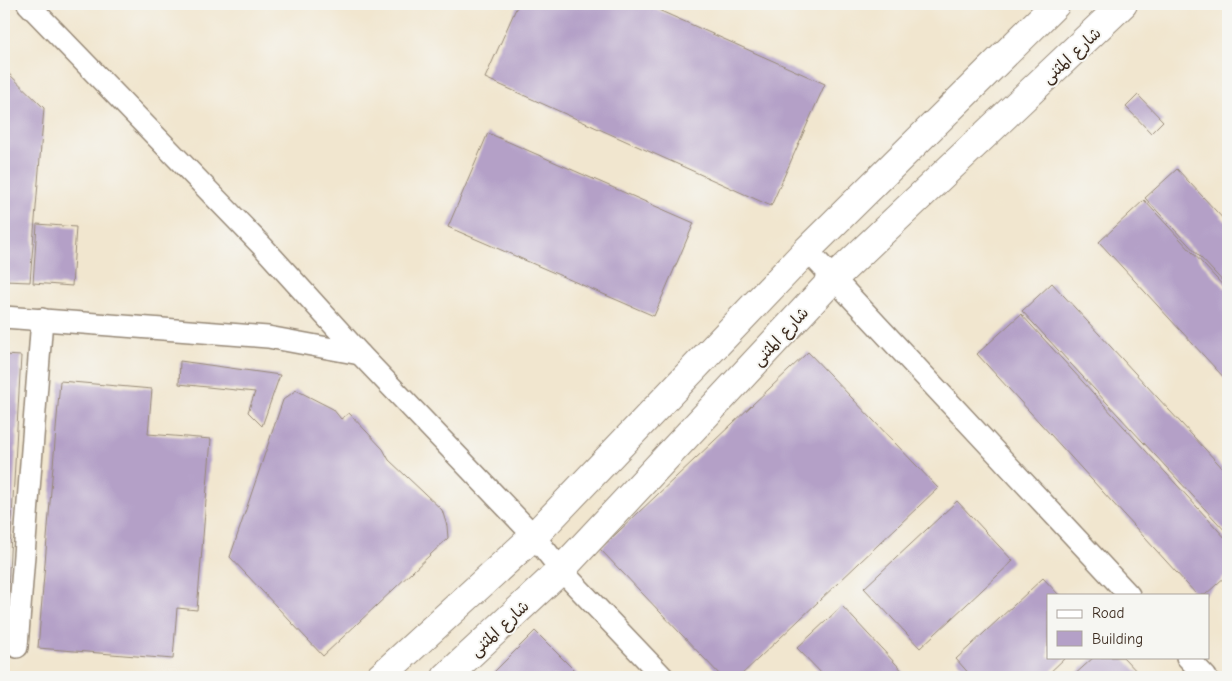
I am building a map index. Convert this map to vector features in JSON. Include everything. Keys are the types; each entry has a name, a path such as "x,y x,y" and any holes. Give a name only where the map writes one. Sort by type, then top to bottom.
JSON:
{"street":[{"path":"28,4 263,247 360,354 534,536 561,570 662,677"},
{"path":"380,677 534,536 808,250 1056,4"},
{"name":"شارع المثنى","path":"446,677 561,570 834,278 1112,8"},
{"path":"808,250 1128,594"},
{"path":"4,316 268,337 360,354"},
{"path":"17,647 42,320"},
{"path":"1188,658 1206,677"}],"building":[{"path":"518,4 645,4 825,84 771,206 485,78"},
{"path":"4,69 44,108 30,282 4,281"},
{"path":"1138,95 1163,121 1151,133 1126,107"},
{"path":"488,133 694,223 654,316 448,227"},
{"path":"1177,169 1228,224 1228,287 1145,198"},
{"path":"1144,200 1228,291 1228,382 1099,242"},
{"path":"37,224 76,227 72,286 33,283"},
{"path":"1052,283 1228,474 1228,534 1022,311"},
{"path":"1021,314 1228,541 1228,574 1206,594 1196,594 977,354"},
{"path":"808,352 938,488 739,677 722,677 600,549"},
{"path":"4,355 21,356 5,643 4,643"},
{"path":"180,361 280,375 262,426 248,412 255,392 179,384"},
{"path":"60,381 152,389 148,434 211,439 197,610 177,608 173,659 38,648"},
{"path":"296,390 333,409 341,419 349,413 383,449 389,460 442,510 447,526 448,538 323,656 230,557 283,400"},
{"path":"957,501 1013,561 920,648 864,588"},
{"path":"1043,578 1058,594 1047,594 1047,658 1065,658 1045,677 972,677 956,659"},
{"path":"842,606 908,677 825,677 797,648"},
{"path":"535,631 581,677 489,677"},
{"path":"1093,658 1124,658 1142,677 1072,677"}]}
